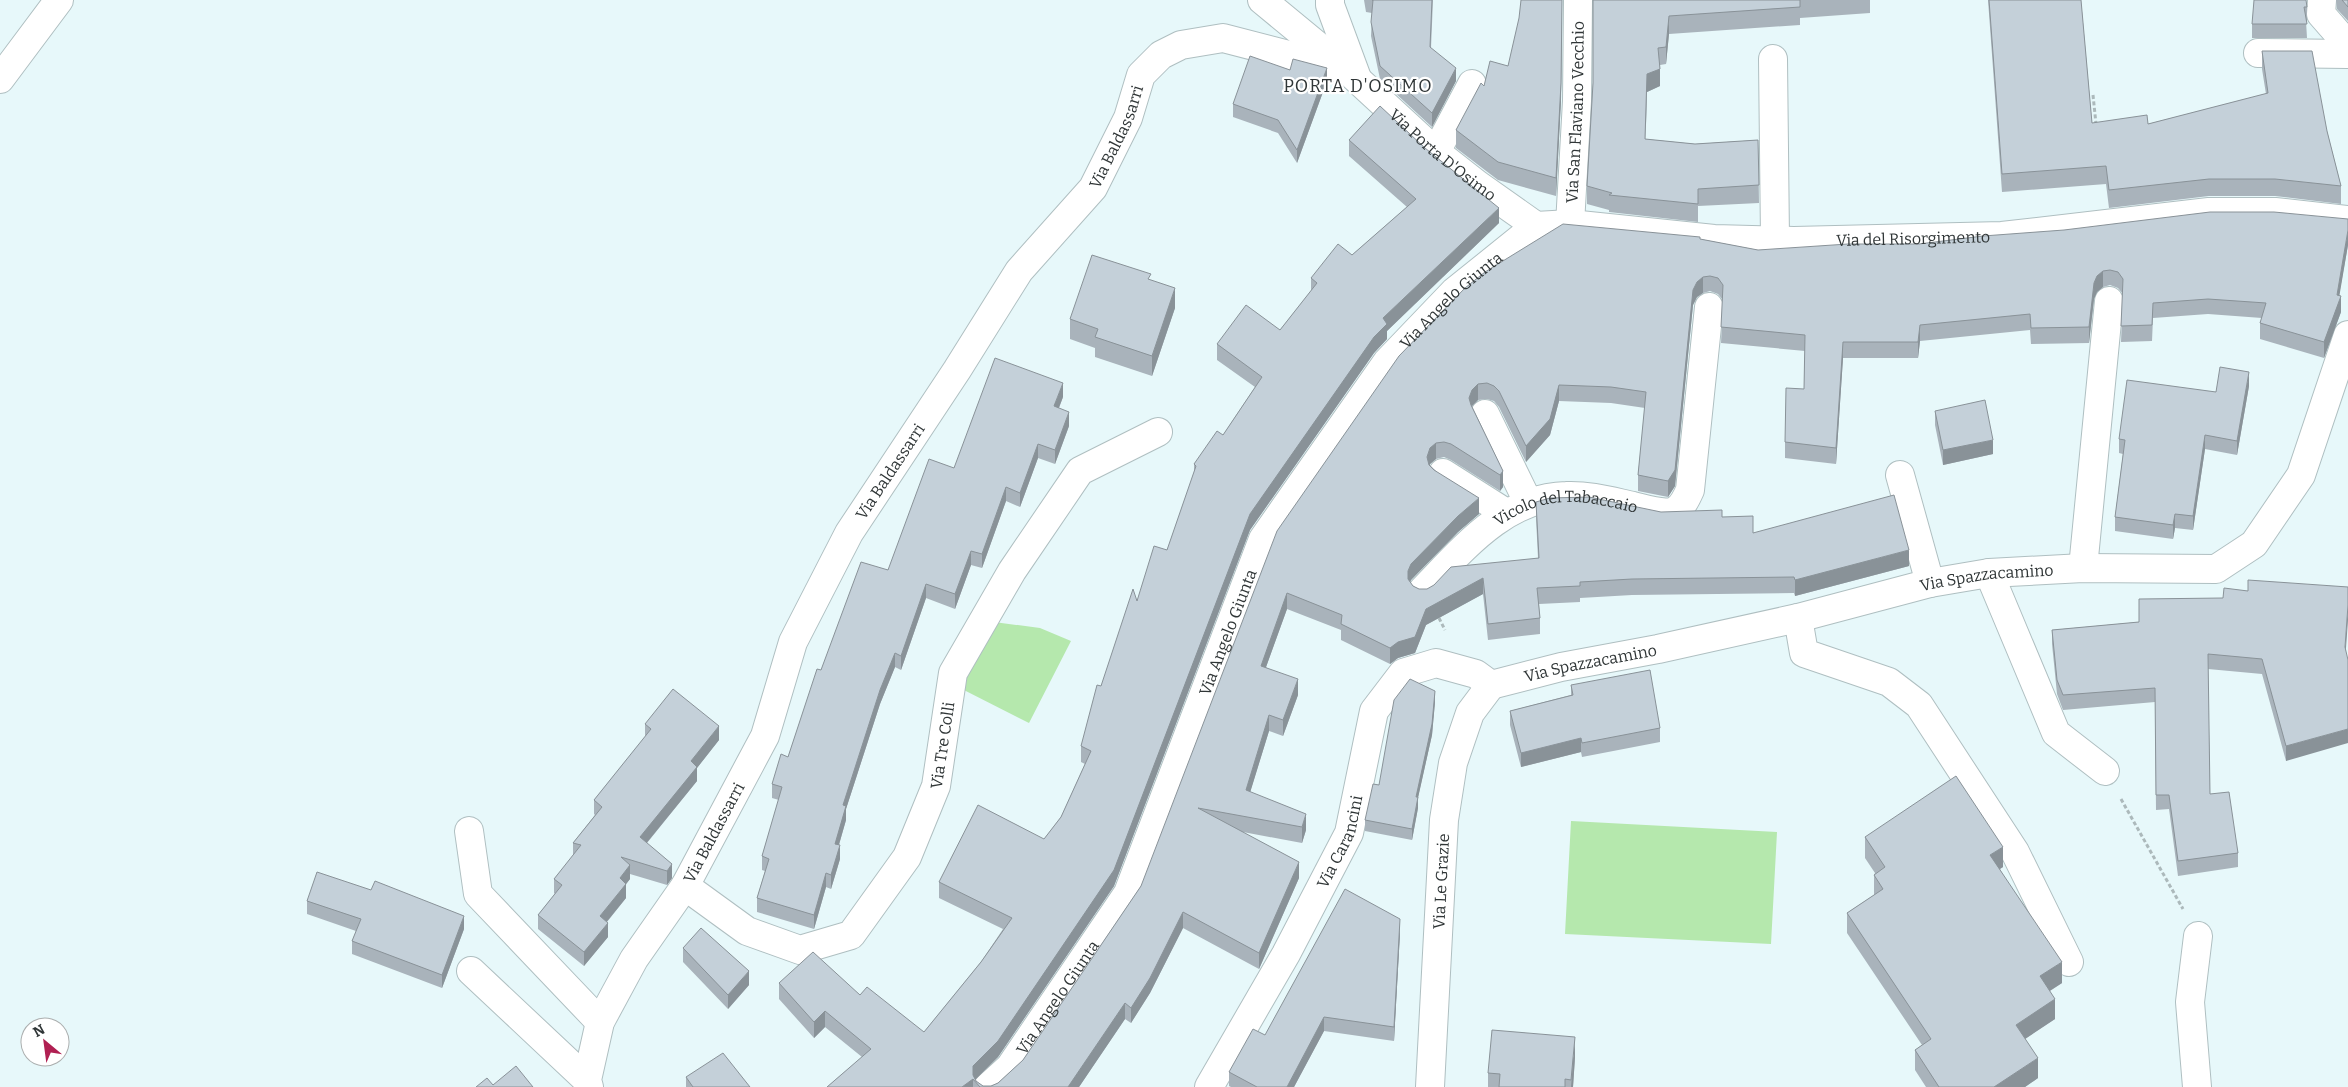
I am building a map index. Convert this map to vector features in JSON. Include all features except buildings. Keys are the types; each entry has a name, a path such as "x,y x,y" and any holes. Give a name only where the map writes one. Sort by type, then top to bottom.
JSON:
{"street":[{"path":"0,79 59,0"},
{"name":"Via Porta D'Osimo","path":"1262,0 1352,74 1436,152 1478,185 1536,226"},
{"path":"1330,0 1352,74"},
{"name":"Via San Flaviano Vecchio","path":"1570,224 1577,101 1578,0"},
{"path":"2322,0 2321,14 2348,45"},
{"name":"Via Baldassarri","path":"588,1084 600,1022 634,959 685,886 765,736 793,642 849,533 957,370 1019,271 1093,188 1128,118 1141,75 1161,55 1181,45 1223,38 1352,74"},
{"path":"2258,53 2348,54"},
{"path":"1773,59 1775,240"},
{"path":"1436,152 1472,84"},
{"name":"Via del Risorgimento","path":"1536,226 1570,224 1713,248 1775,240 2002,236 2209,212 2275,212 2348,220"},
{"name":"Via Angelo Giunta","path":"988,1087 1010,1067 1128,893 1263,539 1387,362 1454,292 1536,226"},
{"path":"2083,568 2109,301"},
{"name":"Vicolo del Tabaccaio","path":"1424,590 1465,547 1517,508 1563,496 1586,496 1653,511 1672,512 1683,504 1690,490 1709,307"},
{"name":"Via Spazzacamino","path":"1491,685 1561,667 1798,618 1930,583 1989,572 2083,568 2216,569 2254,544 2301,475 2348,335"},
{"path":"1484,414 1517,508"},
{"name":"Via Tre Colli","path":"685,886 747,930 800,950 851,935 907,857 936,786 953,673 1012,571 1080,471 1158,432"},
{"path":"1443,473 1517,508"},
{"path":"1900,475 1930,583"},
{"path":"1989,572 2056,733 2105,771"},
{"path":"1798,618 1804,653 1889,682 1919,705 2016,852 2068,962"},
{"name":"Via Carancini","path":"1209,1087 1286,954 1349,833 1374,711 1403,674 1436,663 1476,674 1491,685"},
{"name":"Via Le Grazie","path":"1430,1087 1444,820 1453,763 1470,713 1491,685"},
{"path":"468,831 478,894 600,1022"},
{"path":"2197,1087 2190,1002 2198,936"},
{"path":"471,971 588,1084"}],"path":[{"path":"2094,95 2096,125"},
{"path":"2105,771 2198,936"}],"green space":[{"path":"994,622 1040,628 1071,641 1029,723 956,686"},
{"path":"1571,821 1777,832 1771,944 1565,934"}],"district":[{"name":"PORTA D'OSIMO","path":"1358,86"}]}
